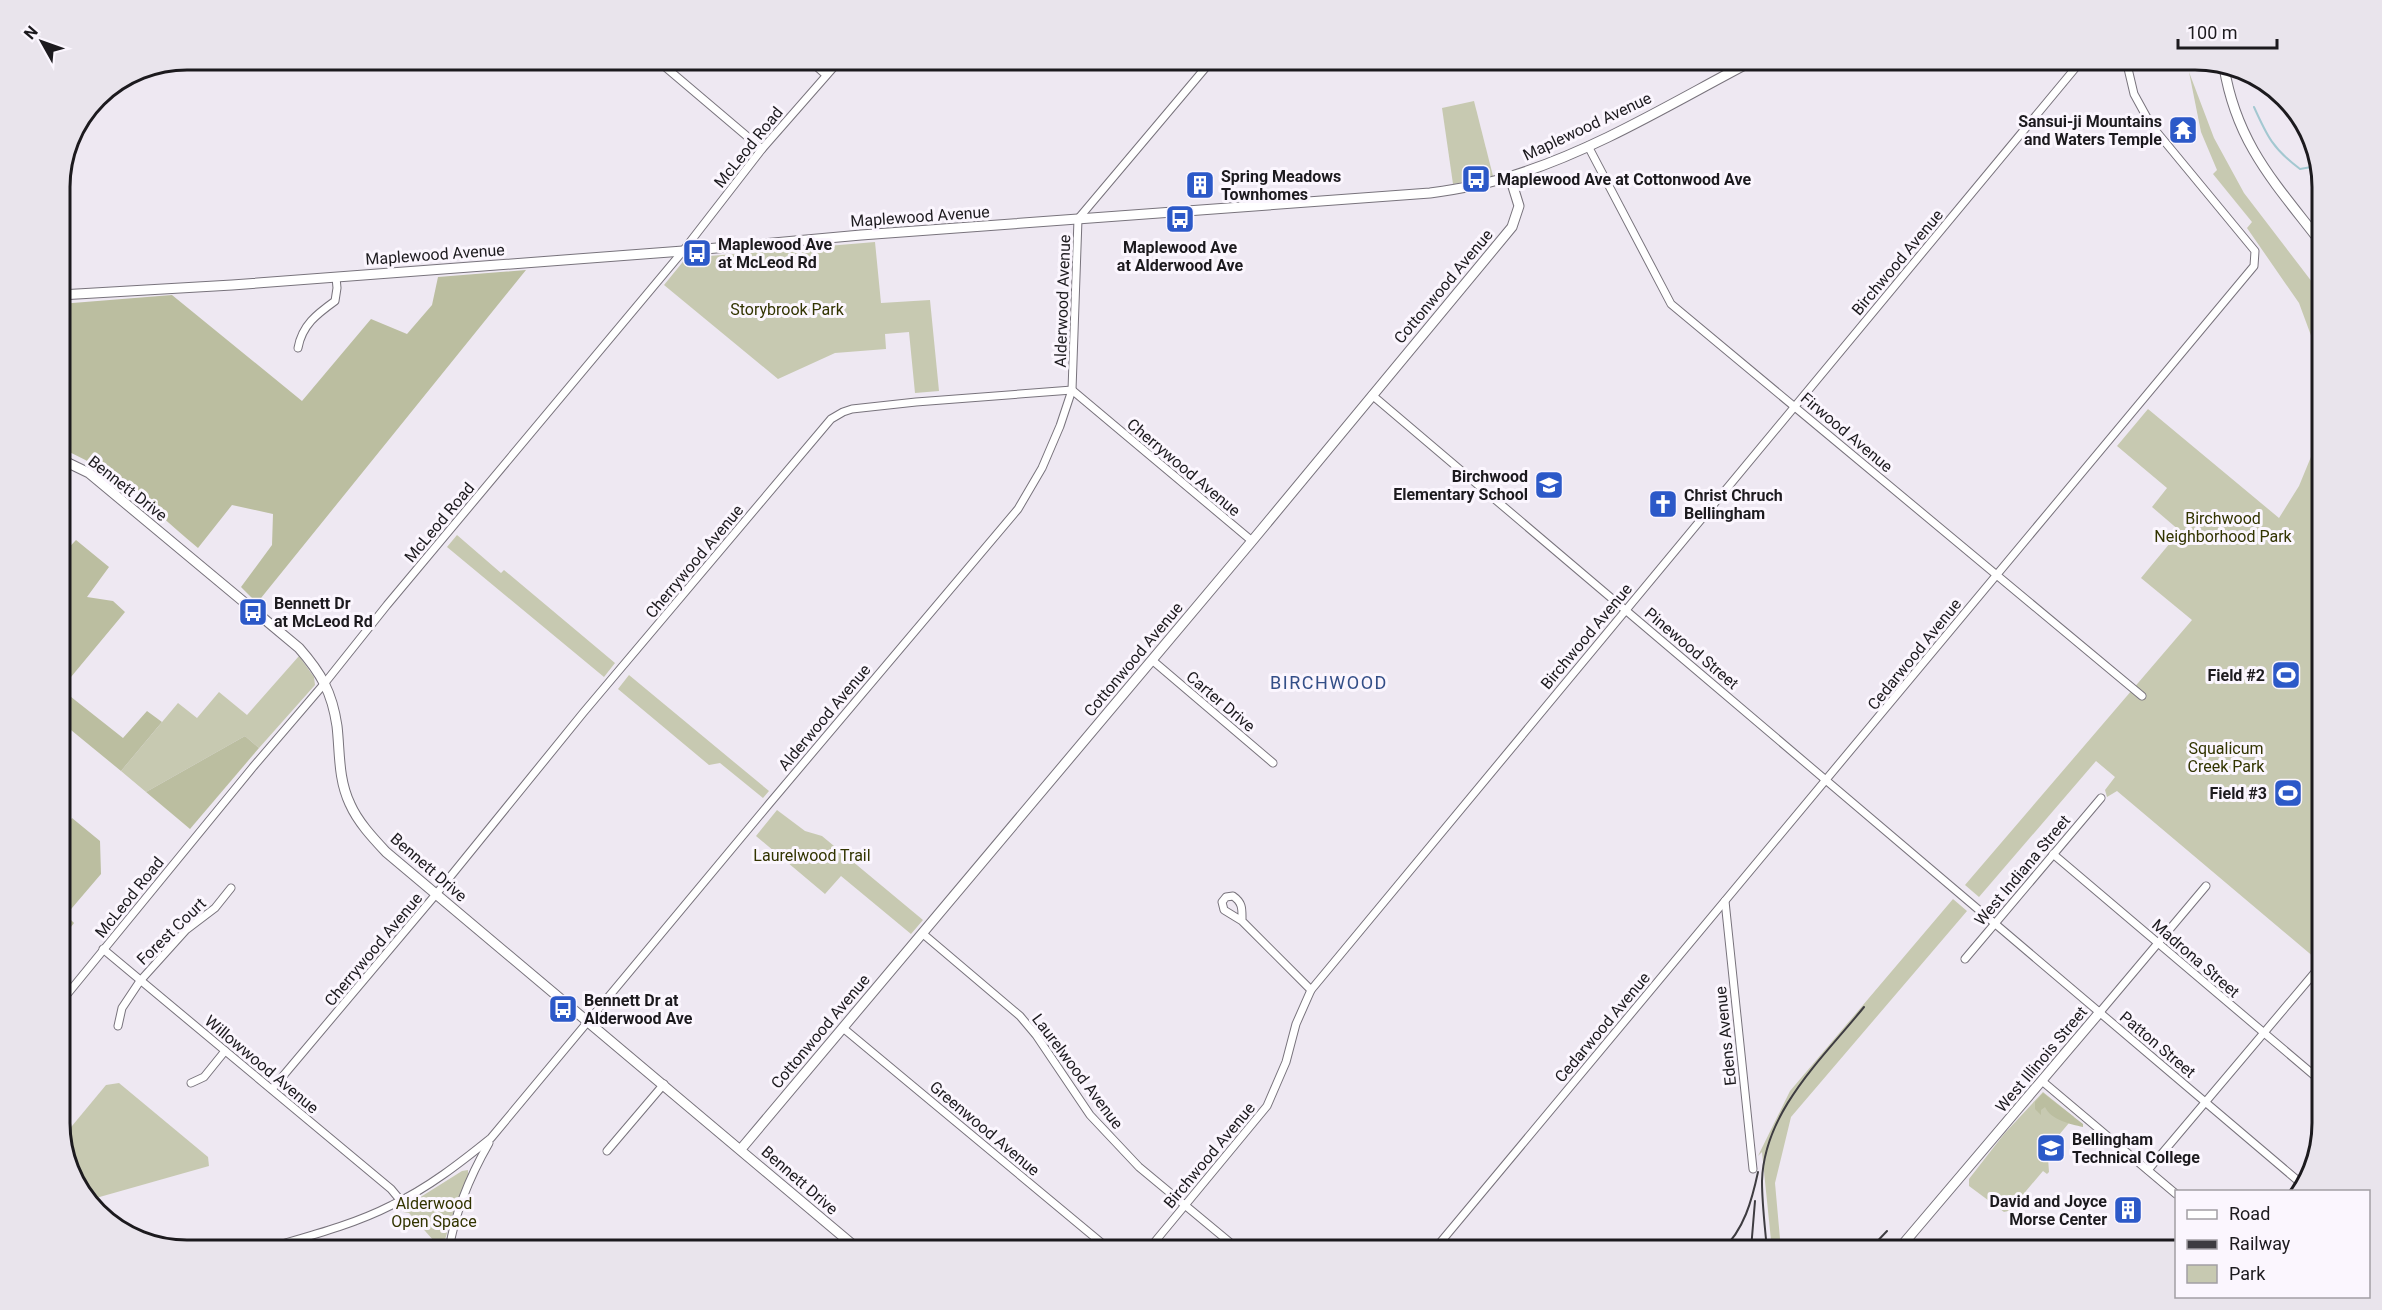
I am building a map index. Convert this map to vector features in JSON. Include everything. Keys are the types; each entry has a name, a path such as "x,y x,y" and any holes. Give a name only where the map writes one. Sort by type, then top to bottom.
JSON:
{"street":[{"path":"669,70 762,149"},
{"path":"820,70 826,75"},
{"name":"McLeod Road","path":"71,989 683,251 762,149 831,70"},
{"name":"Alderwood Avenue","path":"294,1240 350,1223 401,1201 450,1170 491,1138 779,791 1018,509 1042,468 1072,390 1078,219 1204,70"},
{"name":"Maplewood Avenue","path":"71,294 336,277 1430,193 1510,177 1588,146 1735,70"},
{"name":"Birchwood Avenue","path":"1156,1240 1267,1106 1286,1062 1296,1024 1311,990 2074,70"},
{"name":"Cedarwood Avenue","path":"1442,1240 2254,266 2255,252 2151,125 2134,94 2128,70"},
{"path":"2225,75 2229,96 2242,130 2257,159 2311,230"},
{"name":"Firwood Avenue","path":"1588,146 1671,304 2142,696"},
{"name":"Cottonwood Avenue","path":"741,1149 1252,541 1512,227 1518,206 1510,177"},
{"path":"298,348 301,334 314,317 335,301 336,277"},
{"name":"Cherrywood Avenue","path":"272,1089 437,893 551,752 831,420 843,412 895,404 1072,390 1252,541"},
{"name":"Pinewood Street","path":"1372,395 1995,923"},
{"name":"Bennett Drive","path":"71,464 90,473 299,648 318,670 336,725 340,772 349,803 366,830 386,852 847,1240"},
{"name":"Carter Drive","path":"1152,660 1273,763"},
{"name":"West Indiana Street","path":"1965,959 2101,798"},
{"name":"Madrona Street","path":"2053,854 2312,1074"},
{"name":"West Illinois Street","path":"1907,1240 2206,886"},
{"name":"Forest Court","path":"118,1026 122,1008 140,981 186,930 215,908 231,888"},
{"name":"Edens Avenue","path":"1725,901 1753,1169"},
{"path":"1242,921 1311,990"},
{"name":"Patton Street","path":"1995,923 2296,1179"},
{"name":"Laurelwood Avenue","path":"922,933 1020,1016 1101,1127 1139,1167 1227,1240"},
{"name":"Willowwood Avenue","path":"103,949 391,1189 401,1201"},
{"path":"2148,1170 2312,976"},
{"name":"Greenwood Avenue","path":"843,1028 1098,1240"},
{"path":"191,1083 204,1077 225,1051"},
{"path":"2042,1081 2175,1193"},
{"path":"607,1151 664,1084"},
{"path":"451,1240 471,1174 491,1138"}],"green space":[{"name":"Squalicum Creek Park","path":"2189,72 2214,138 2244,193 2311,281 2311,336 2299,303 2247,228 2252,222 2213,174 2217,170 2201,132"},
{"path":"1474,101 1493,176 1453,184 1442,108"},
{"name":"Storybrook Park","path":"875,242 881,303 930,300 939,391 915,393 909,332 885,334 886,349 835,353 778,379 664,285 686,258"},
{"path":"526,270 257,603 241,587 272,545 273,514 232,505 198,548 116,479 71,453 71,303 172,295 302,401 371,319 407,334 432,305 438,277"},
{"name":"Squalicum Creek Park","path":"2148,409 2279,518 2299,486 2311,456 2312,955 2117,791 2107,797 2105,790 2115,777 2096,761 1979,897 1965,885 2192,620 2141,578 2180,531 2152,507 2167,488 2117,446"},
{"path":"457,535 501,573 504,570 615,663 604,677 447,547"},
{"path":"76,540 109,567 87,597 113,601 125,612 71,677 71,545"},
{"path":"299,656 314,677 315,685 259,748 245,736 146,792 121,771 178,703 197,718 219,692 247,715"},
{"name":"Laurelwood Trail","path":"629,675 769,791 763,798 720,763 709,765 618,689"},
{"path":"71,697 123,738 147,711 162,722 121,771 71,730"},
{"path":"245,736 259,748 190,829 146,792"},
{"name":"Laurelwood Trail","path":"777,810 805,831 822,836 923,920 911,934 841,876 825,894 756,836"},
{"path":"71,819 100,841 101,874 71,909"},
{"path":"1953,899 1967,911 1791,1117 1775,1183 1780,1240 1771,1240 1762,1152 1758,1156 1790,1091"},
{"path":"119,1083 208,1157 209,1166 98,1197 90,1188 77,1160 71,1127 106,1085"},
{"path":"2043,1092 2074,1117 2043,1154 2048,1158 2049,1172 2047,1174 2043,1171 2015,1204 2017,1209 2004,1212 1969,1186 1969,1179 2004,1134"},
{"path":"2043,1093 2083,1124 2083,1127 2056,1118 2045,1107 2041,1110 2041,1115 2035,1109 2035,1102"},
{"name":"Alderwood Open Space","path":"468,1170 468,1177 445,1240 433,1240 409,1213 403,1212 403,1208 462,1171"}],"waterway":[{"path":"2254,107 2267,134 2283,155 2300,169 2309,167"}],"railway":[{"path":"1766,1240 1762,1181 1765,1156 1773,1131 1798,1087 1864,1007"},
{"path":"1731,1240 1750,1204 1758,1172"},
{"path":"1752,1240 1755,1201"},
{"path":"1878,1240 1887,1231"}],"place":[{"name":"Sansui-ji Mountains and Waters Temple","path":"2183,130"},
{"name":"Maplewood Ave at Cottonwood Ave","path":"1476,179"},
{"name":"Spring Meadows Townhomes","path":"1200,185"},
{"name":"Maplewood Ave at Alderwood Ave","path":"1180,219"},
{"name":"Maplewood Ave at McLeod Rd","path":"697,253"},
{"name":"Birchwood Elementary School","path":"1549,485"},
{"name":"Christ Chruch Bellingham","path":"1663,504"},
{"name":"Bennett Dr at McLeod Rd","path":"253,612"},
{"name":"Field #2","path":"2286,675"},
{"name":"Field #3","path":"2288,793"},
{"name":"Bennett Dr at Alderwood Ave","path":"563,1009"},
{"name":"Bellingham Technical College","path":"2051,1148"},
{"name":"David and Joyce Morse Center","path":"2128,1210"}],"district":[{"name":"BIRCHWOOD","path":"1329,683"}],"park label":[{"name":"Birchwood Neighborhood Park","path":"2223,527"}]}
